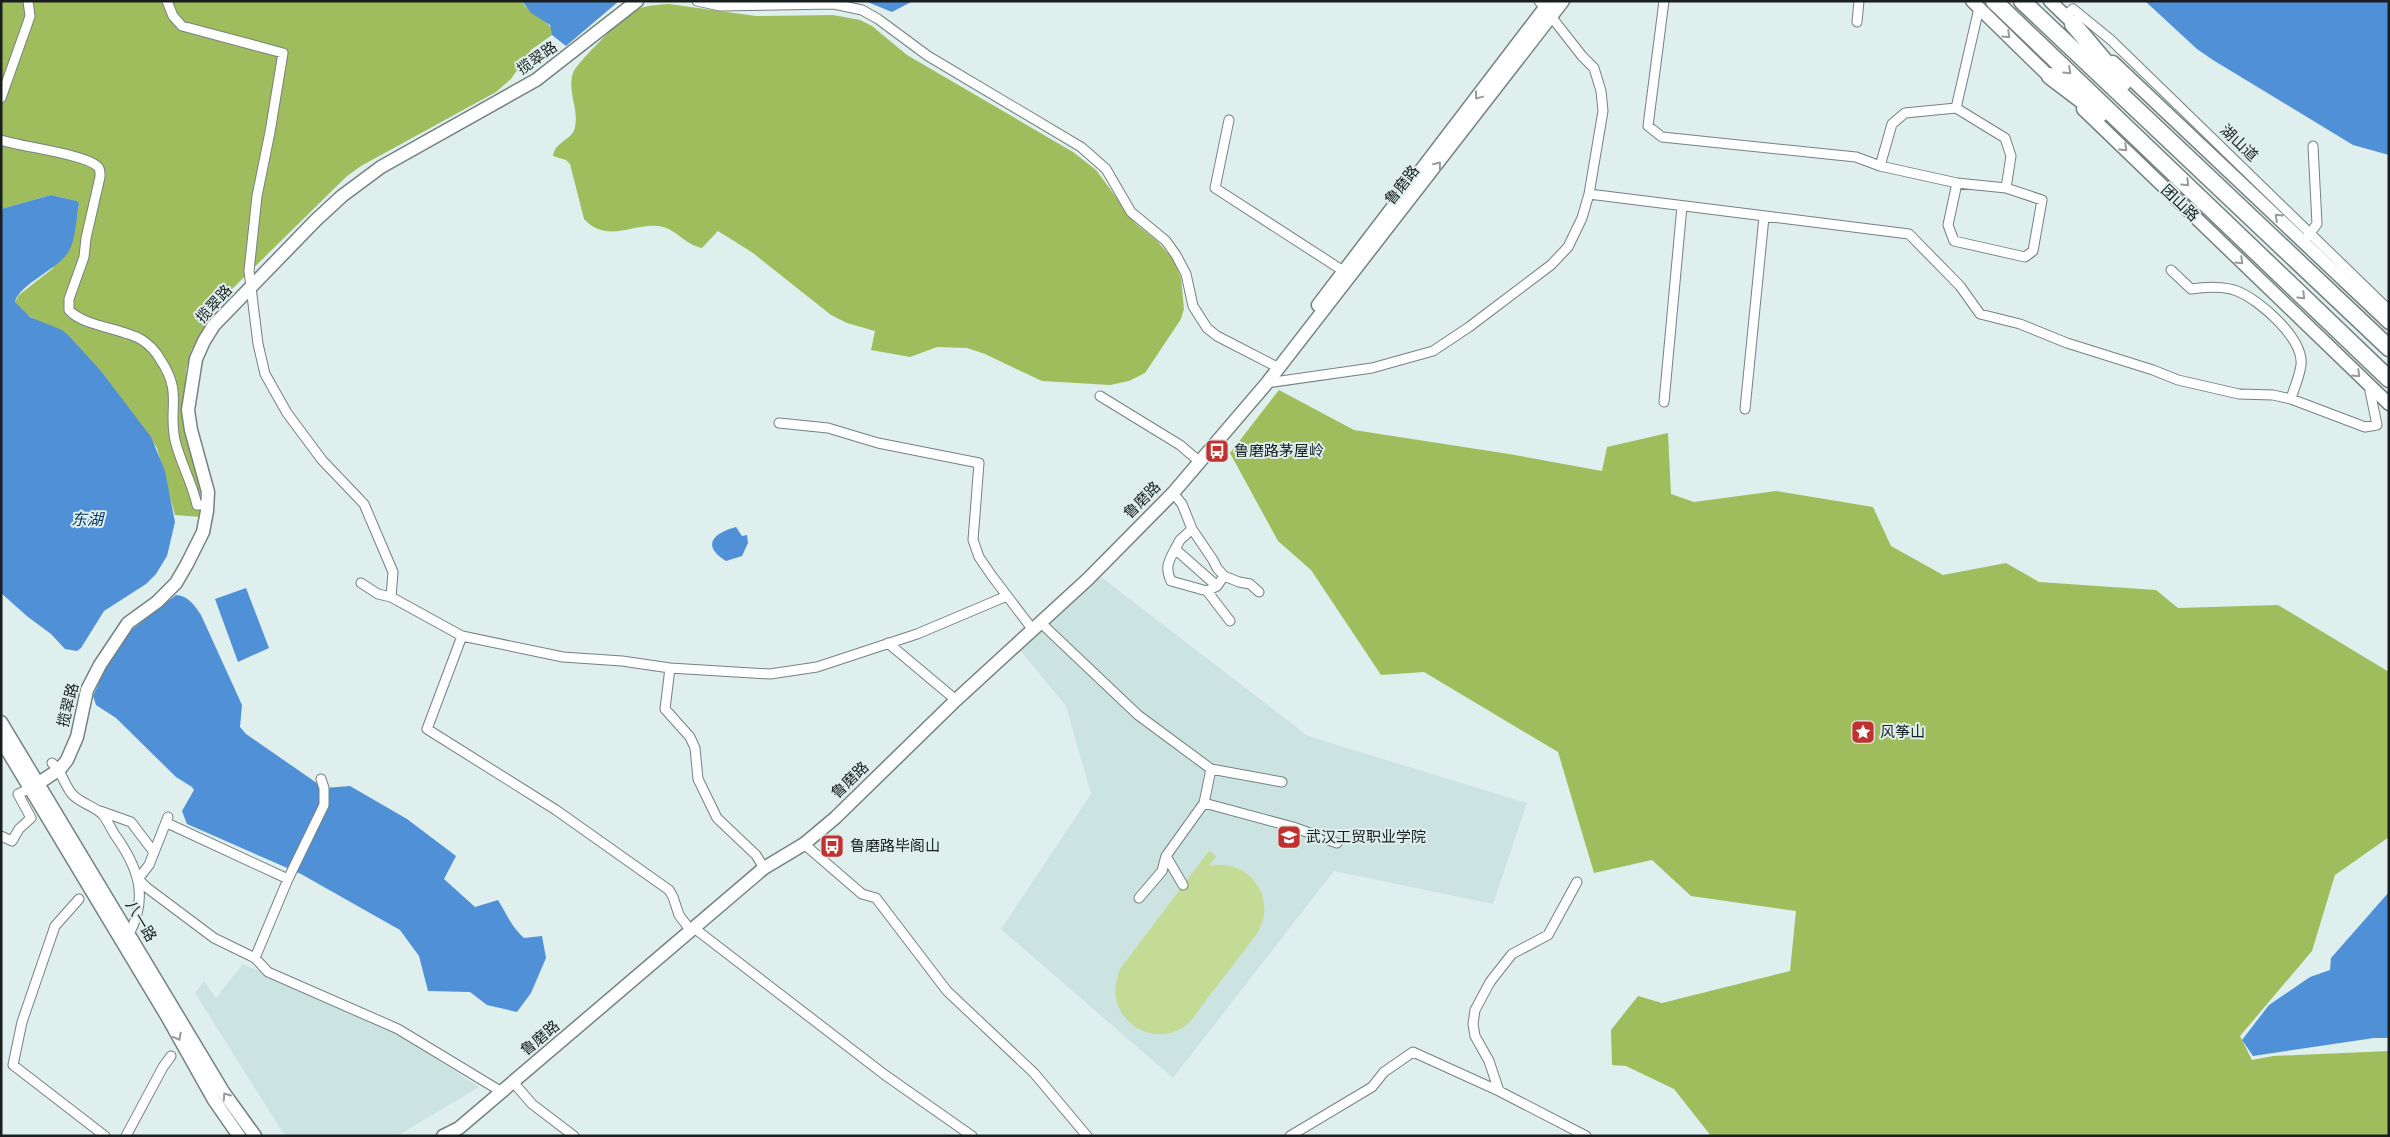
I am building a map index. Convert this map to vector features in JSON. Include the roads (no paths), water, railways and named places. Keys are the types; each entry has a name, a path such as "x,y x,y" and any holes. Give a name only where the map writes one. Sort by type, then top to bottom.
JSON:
{"highway":[{"path":"2022,1 2389,348"},
{"name":"团山路","path":"1982,4 2162,160 2387,378"},
{"path":"2069,20 2118,78 2179,137 2180,149"},
{"path":"2050,76 2162,160"}],"street":[{"path":"1,98 30,16 28,1"},
{"path":"167,1 173,16 182,26 283,53 257,196 249,271 258,344 265,374 287,413 322,460 364,504 393,572 391,597"},
{"name":"揽翠路","path":"34,786 70,753 77,737 87,690 100,665 128,623 157,602 176,583 202,532 208,505 207,484 189,418 189,399 196,359 214,325 316,220 362,181 381,167 536,80 637,1"},
{"path":"696,1 720,6 834,4 862,10 878,19 935,61 1081,147 1106,169 1131,212 1166,241 1176,255 1186,274 1193,306 1207,328 1217,336 1276,366"},
{"name":"鲁磨路","path":"1245,409 1546,7 1562,1"},
{"path":"1664,1 1648,126 1662,137 1856,157 1880,166 1957,183 2006,188 2042,200 2033,251 2025,257 1954,241 1948,224 1957,183"},
{"path":"1857,22 1859,1"},
{"path":"2050,1 2389,310"},
{"path":"1956,108 1982,4"},
{"name":"团山路","path":"1982,4 2050,76 2389,404"},
{"path":"1267,383 1372,368 1433,351 1551,265 1568,247 1582,218 1589,194 1603,110 1601,91 1594,68 1546,7"},
{"path":"1880,166 1892,124 1905,113 1956,108 2005,138 2011,156 2006,188"},
{"path":"1228,120 1215,188 1347,274"},
{"path":"1,140 78,158 97,166 100,170 84,257 69,299 69,310 77,317 134,336 143,341 156,353 173,383 174,432 197,505 208,505"},
{"path":"2307,237 2317,224 2313,146"},
{"path":"1589,194 1909,234 1960,286 1980,314 2020,324 2178,380 2239,394 2273,395 2291,399 2364,427 2377,425 2370,391 2373,390"},
{"path":"1664,402 1682,206"},
{"path":"1745,409 1764,216"},
{"path":"2307,237 2389,323"},
{"path":"2171,270 2191,289 2236,290 2252,299 2282,327 2293,339 2300,354 2301,365 2291,399"},
{"name":"鲁磨路","path":"443,1136 459,1128 764,868 804,844 835,818 956,700 1088,579 1172,493 1267,383 1276,366"},
{"path":"1100,396 1180,445 1200,462"},
{"path":"779,423 828,428 878,443 979,463 973,540 979,557 1007,596 1037,626 1138,715 1211,769 1282,782"},
{"path":"1172,493 1182,504 1192,530 1224,576 1250,584 1259,592"},
{"path":"1192,530 1180,540 1167,564 1167,572 1171,581 1207,591 1230,621"},
{"path":"1175,549 1217,586"},
{"path":"1207,591 1217,586 1224,576"},
{"path":"361,583 378,594 391,597 462,636 563,657 622,661 670,668 770,674 817,666 917,634 1007,596"},
{"path":"462,636 427,729 556,810 668,890 680,915 692,929 885,1075 972,1136"},
{"path":"888,643 956,700"},
{"path":"670,668 665,709 690,737 695,748 698,779 717,818 756,855 764,868"},
{"name":"八一路","path":"1,722 23,768 34,786 129,934 224,1093 255,1136"},
{"name":"八一路","path":"1,740 23,768"},
{"path":"56,766 73,795 87,806 131,822 153,852"},
{"path":"1138,898 1162,871 1166,856 1204,803 1211,769"},
{"path":"255,958 288,879 324,805 324,788 321,779"},
{"path":"1,836 12,841 19,829 31,818 18,794 34,786"},
{"name":"八一路","path":"34,786 214,1100 239,1136"},
{"path":"1204,803 1293,827 1338,844"},
{"path":"97,810 104,816 120,842 138,878 140,888 138,915 129,934"},
{"path":"138,878 149,865 167,820 288,879"},
{"path":"804,844 862,894 876,898 946,991 1034,1073 1086,1136"},
{"path":"1166,856 1183,886"},
{"path":"138,878 214,938 255,958 268,972 398,1029 502,1092"},
{"path":"1499,1091 1489,1061 1475,1036 1473,1024 1475,1010 1490,982 1512,954 1548,935 1577,882"},
{"path":"79,899 55,926 22,1022 13,1065 105,1136"},
{"path":"1290,1136 1372,1087 1384,1072 1413,1052 1499,1091 1586,1136"},
{"path":"126,1136 163,1067 171,1056"},
{"path":"513,1082 532,1104 574,1136"}],"water":[{"path":"522,1 619,1 566,46 552,35 550,25 531,13"},
{"path":"865,1 913,1 892,12"},
{"path":"2145,1 2389,1 2389,155 2353,145 2213,60 2197,49"},
{"name":"东湖","path":"51,195 77,201 79,204 71,246 64,258 24,289 18,295 15,302 30,317 62,330 69,336 101,371 151,437 165,471 175,522 167,556 156,574 146,584 104,611 81,648 77,651 65,649 51,634 1,593 1,209"},
{"path":"736,527 742,536 747,535 748,543 742,556 726,561 714,550 713,541 716,536"},
{"path":"246,588 269,648 238,662 215,599"},
{"path":"176,595 188,599 201,615 242,705 240,727 246,734 324,788 350,786 407,819 456,856 444,879 475,907 498,900 512,924 524,938 542,936 546,958 531,993 517,1012 487,1005 470,992 428,991 419,956 400,930 301,874 187,824 182,811 194,790 192,787 176,777 116,718 96,705 93,696 109,661 129,632"},
{"path":"2389,892 2389,1038 2374,1038 2253,1056 2242,1040 2269,1005 2310,977 2330,970 2331,958"}],"place":[{"name":"鲁磨路茅屋岭","path":"1217,451"},
{"name":"风筝山","path":"1863,732"},
{"name":"武汉工贸职业学院","path":"1289,837"},
{"name":"鲁磨路毕阁山","path":"832,846"}]}
